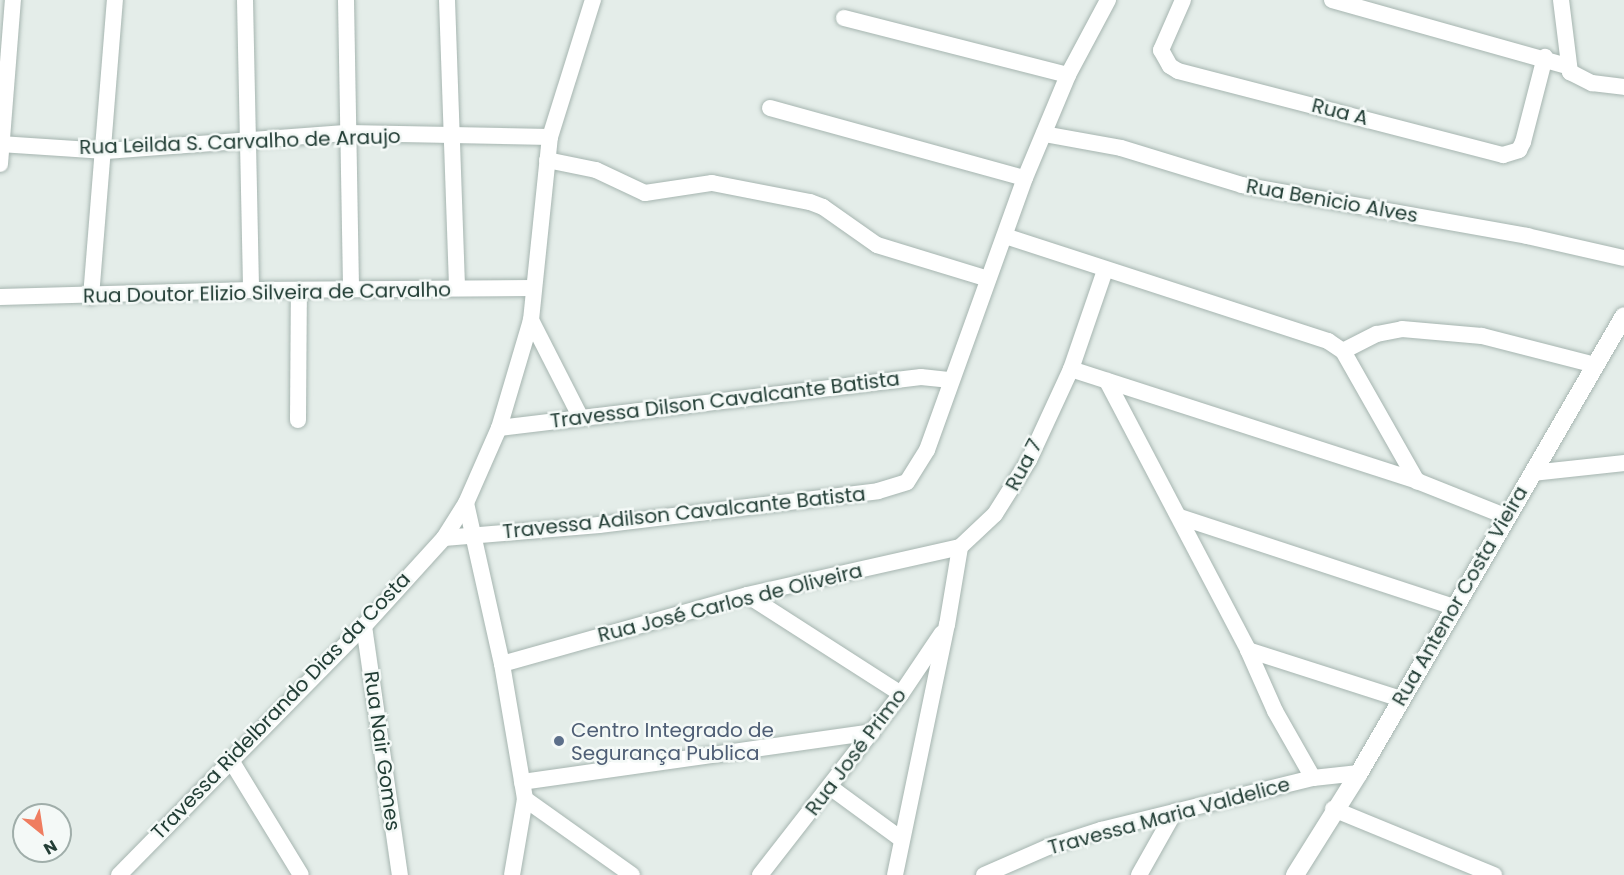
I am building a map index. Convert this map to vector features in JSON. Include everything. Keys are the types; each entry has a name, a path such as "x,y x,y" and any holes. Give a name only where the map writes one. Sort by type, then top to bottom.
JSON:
{"main road":[{"name":"Rua Antenor Costa Vieira","path":"1295,875 1333,809 1359,772 1505,516 1624,316"}],"street":[{"path":"0,165 5,38 13,0"},
{"path":"92,297 106,151 115,0"},
{"path":"245,0 245,139 251,290"},
{"path":"346,0 351,289"},
{"path":"447,0 457,288"},
{"name":"Travessa Ridelbrando Dias da Costa","path":"119,875 180,809 232,762 364,626 444,538 466,503 499,428 531,320 550,137 593,0"},
{"path":"951,380 1025,178 1068,75 1108,0"},
{"name":"Rua A","path":"1183,0 1161,50 1170,66 1187,75 1503,155 1519,150 1523,141 1545,57"},
{"path":"1332,0 1545,57 1567,66 1582,80 1624,87"},
{"path":"1561,0 1567,66"},
{"path":"844,18 1068,75"},
{"path":"770,108 1025,178"},
{"name":"Rua Leilda S. Carvalho de Araujo","path":"1,145 106,151 348,133 550,137"},
{"name":"Rua Benicio Alves","path":"1044,134 1121,148 1242,185 1527,236 1624,258"},
{"path":"547,160 596,170 645,193 712,183 810,202 823,207 877,245 988,279"},
{"path":"1005,236 1307,333 1343,351 1417,481"},
{"name":"Rua 7","path":"960,547 995,514 1012,490 1071,369 1105,270"},
{"name":"Rua Doutor Elizio Silveira de Carvalho","path":"0,297 92,297 251,290 533,288"},
{"path":"298,420 299,290"},
{"path":"531,320 580,416"},
{"path":"1343,351 1383,332 1402,329 1482,336 1595,365"},
{"path":"1071,369 1417,481 1505,516"},
{"name":"Travessa Dilson Cavalcante Batista","path":"499,428 580,416 921,377 951,380"},
{"name":"Travessa Adilson Cavalcante Batista","path":"444,538 879,491 900,486 917,471 951,380"},
{"path":"1107,381 1248,650 1275,711 1313,778"},
{"path":"1532,473 1624,463"},
{"path":"466,503 502,664 525,799 512,875"},
{"path":"1180,517 1453,607"},
{"path":"895,875 947,625 960,547"},
{"name":"Rua José Carlos de Oliveira","path":"502,664 747,595 960,547"},
{"path":"747,595 901,694"},
{"name":"Rua José Primo","path":"760,875 901,694 947,625"},
{"name":"Rua Nair Gomes","path":"364,626 400,875"},
{"path":"1248,650 1401,699"},
{"path":"522,782 872,732"},
{"path":"232,762 301,875"},
{"name":"Travessa Maria Valdelice","path":"984,875 1048,847 1175,811 1313,778 1359,772"},
{"path":"830,787 901,839"},
{"path":"525,799 632,875"},
{"path":"1333,809 1382,832 1494,875"},
{"path":"1139,875 1175,811"}],"place":[{"name":"Centro Integrado de Segurança Publica","path":"559,741"}]}
